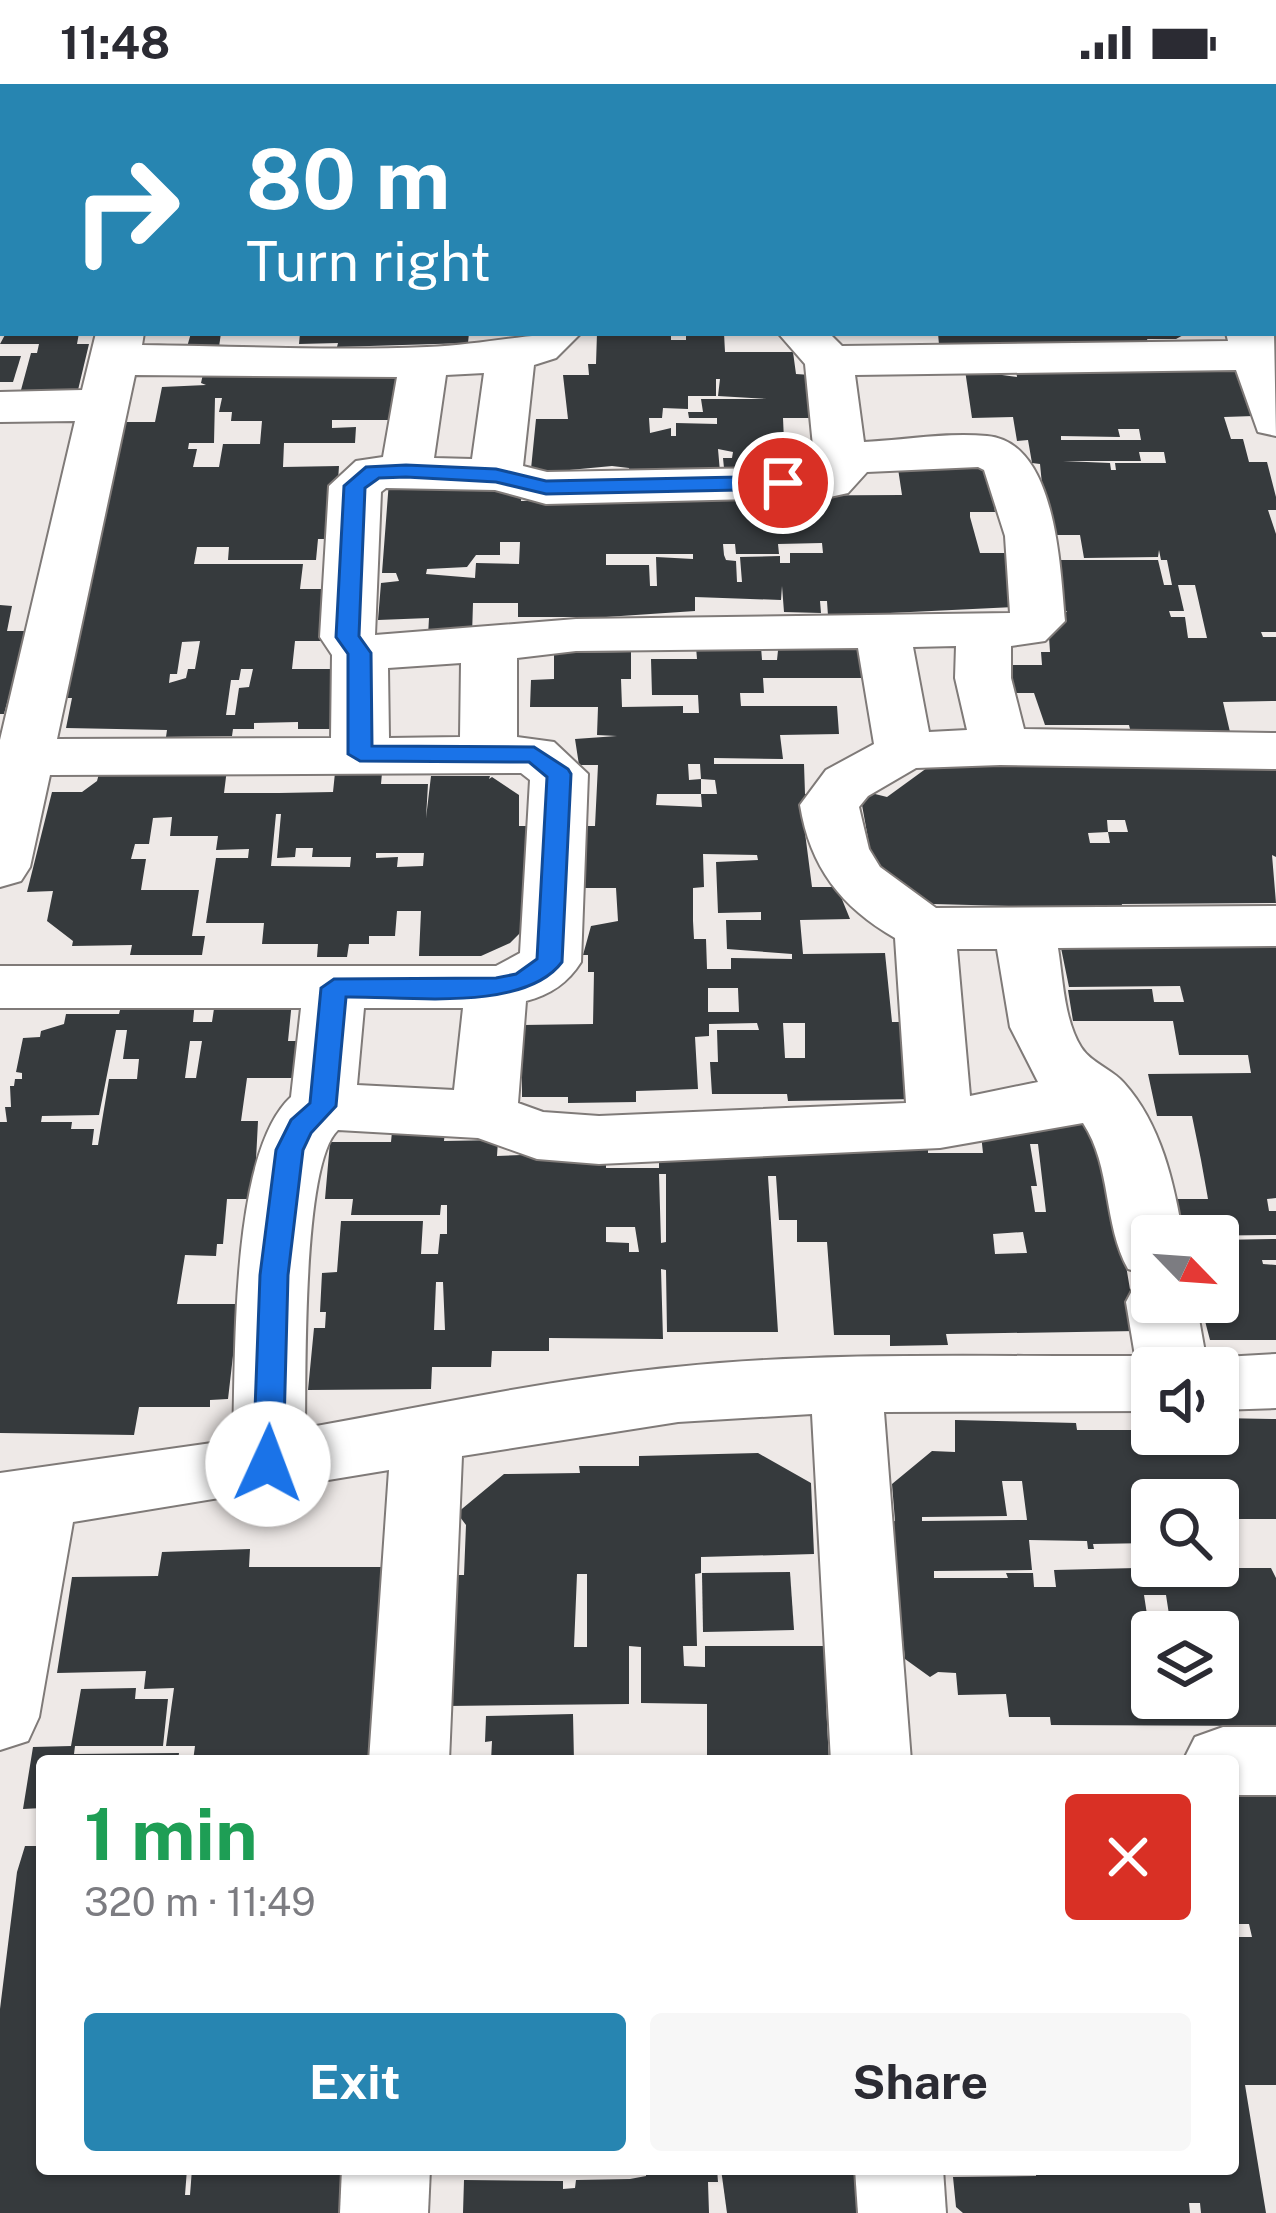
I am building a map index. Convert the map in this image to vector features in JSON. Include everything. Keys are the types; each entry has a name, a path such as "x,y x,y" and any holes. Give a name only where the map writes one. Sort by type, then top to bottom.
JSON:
{"street":[{"path":"0,407 112,366 511,357 539,348 553,336"},
{"path":"360,754 360,653 347,637 355,486 374,472 496,476 546,488 830,482 841,474 841,458 816,347 941,361 1254,344 1276,421"},
{"path":"496,476 511,357"},
{"path":"941,361 956,452"},
{"path":"406,471 424,362"},
{"path":"0,865 112,366"},
{"path":"360,653 555,636 1026,629 1038,621 1031,536 1006,462 988,451 841,458"},
{"path":"984,630 983,678 1000,747"},
{"path":"884,632 904,751"},
{"path":"488,754 489,645"},
{"path":"1276,751 1000,747 904,751 847,783 829,805 832,832 848,872 878,902 925,929 1276,926"},
{"path":"0,987 496,987 524,982 550,962 560,774 534,754 25,757"},
{"path":"925,929 940,1124"},
{"path":"1024,929 1044,1031 1056,1061 1101,1099 1125,1136 1146,1215"},
{"path":"484,1115 496,987"},
{"path":"268,1464 274,1275 290,1150 301,1127 323,1106 334,988"},
{"path":"323,1106 484,1115 537,1135 598,1140 940,1124 1060,1101 1101,1099"},
{"path":"1239,1382 1276,1382"},
{"path":"0,1717 20,1500 268,1464 678,1394 846,1385 1131,1383"},
{"path":"846,1385 871,1755"},
{"path":"409,1755 427,1438"},
{"path":"1239,1761 1276,1760"},
{"path":"384,2213 386,2175"},
{"path":"899,2175 902,2213"}],"building":[{"path":"4,336 78,336 77,344 89,344 78,390 21,390 31,353 37,353 39,344 0,344"},
{"path":"190,336 221,336 219,347 187,347"},
{"path":"300,336 469,336 468,343 299,344"},
{"path":"597,336 686,340 686,336 724,336 725,352 793,352 796,374 811,375 818,418 783,418 784,441 821,441 823,464 811,470 724,468 723,458 732,458 733,452 718,449 720,472 630,473 629,468 612,466 537,473 531,469 536,419 568,419 563,375 589,375 588,364 596,364","holes":["716,379 720,379 718,396 767,399 701,399 703,412 688,412 689,418 717,418 717,424 676,423 676,436 671,436 671,428 650,433 649,418 662,418 663,408 688,409 688,396 716,396"]},
{"path":"938,336 1182,336 1147,339 1149,344 939,345"},
{"path":"0,356 21,356 13,382 0,382"},
{"path":"1225,366 1242,374 1254,416 1224,417 1231,439 1243,439 1249,462 1267,462 1276,497 1276,510 1268,510 1276,534 1276,632 1261,632 1263,637 1276,637 1276,701 1223,702 1230,732 1131,733 1129,725 1045,725 1034,693 1010,693 1008,665 1042,665 1041,652 1050,652 1049,637 1067,611 1063,611 1054,560 1158,560 1164,585 1172,585 1167,560 1161,560 1159,550 1158,557 1084,558 1080,535 1047,535 1040,464 1032,463 1028,440 1017,441 1013,417 972,418 965,370 1017,377 1016,370","holes":["1118,429 1139,429 1141,440 1061,440 1061,436 1120,437","1139,452 1164,452 1166,463 1115,463 1116,470 1111,470 1110,463 1063,461 1141,461","1178,585 1195,585 1207,638 1188,638 1185,617 1171,617 1169,611 1184,611"]},
{"path":"312,368 311,377 326,378 400,372 404,420 332,420 332,428 356,427 355,443 284,443 283,467 339,466 334,539 318,539 316,560 228,560 229,547 197,547 194,564 303,564 300,589 323,589 326,641 295,641 292,669 344,669 338,729 298,729 298,722 254,723 254,729 233,729 232,736 166,737 167,730 66,728 72,698 65,698 99,515 106,514 125,422 155,422 162,387 206,385 201,383 203,374","holes":["215,398 222,398 219,412 232,412 231,421 262,421 260,444 223,444 219,467 193,467 197,449 188,449 189,443 214,443","200,641 195,669 188,669 186,678 169,683 170,674 177,674 182,642","241,669 253,669 249,687 239,688 235,715 226,715 231,680 239,680"]},
{"path":"988,461 995,512 970,512 970,517 980,553 1010,553 1014,607 828,616 827,601 820,601 821,613 784,612 782,586 781,600 695,597 695,611 606,617 518,617 518,603 473,603 472,635 428,636 429,618 378,620 381,583 399,581 396,573 382,573 389,481 480,480 479,491 522,491 521,501 902,495 897,462","holes":["500,542 520,542 519,564 476,563 475,578 426,574 427,569 467,567 476,555 500,555","822,543 823,553 790,553 790,563 780,563 780,556 740,557 742,582 737,582 736,561 726,560 723,544 735,544 736,554 779,554 778,544","606,554 693,554 693,559 656,557 657,586 650,586 649,565 606,565"]},
{"path":"0,605 12,606 7,631 30,631 17,686 12,685 4,714 0,714"},
{"path":"779,641 857,641 871,678 763,678 764,693 740,693 741,706 837,706 839,734 780,735 783,759 714,758 714,764 804,764 805,794 815,794 817,824 804,825 812,887 837,887 850,919 800,920 803,954 885,953 892,1022 909,1022 918,1099 788,1101 787,1094 712,1094 710,1062 718,1062 717,1030 759,1030 757,1023 709,1024 709,1036 695,1037 698,1089 636,1091 636,1102 568,1103 568,1097 522,1097 522,1025 593,1024 594,972 588,972 588,955 583,955 591,926 618,921 616,888 583,888 584,826 595,826 598,765 579,765 575,739 617,736 597,735 598,707 530,707 531,680 554,679 554,653 631,652 631,679 621,679 622,707 683,706 683,713 699,713 698,695 652,695 651,659 697,659 696,647 761,647 762,660 777,660","holes":["688,764 700,764 701,779 689,780","701,779 715,780 717,794 701,794","657,794 701,794 702,807 656,805","703,854 757,855 758,860 716,862 718,913 761,912 761,920 726,920 727,949 792,954 792,959 731,958 731,969 707,969 706,939 694,939 693,921 693,888 704,887","708,988 738,988 739,1012 708,1012","783,1023 805,1023 805,1058 785,1058"]},
{"path":"383,762 381,784 428,784 426,818 431,776 490,776 519,795 519,826 532,826 525,928 510,943 481,956 419,956 421,911 397,911 395,936 369,936 369,944 349,944 347,957 317,957 318,944 262,944 264,923 206,923 216,858 248,858 249,849 216,850 218,836 170,836 172,817 153,818 149,844 135,844 131,859 146,859 141,890 199,890 192,936 205,936 202,955 130,955 132,945 72,946 73,941 47,921 53,891 27,892 52,792 82,792 97,781 100,770 227,769 224,793 333,792 336,763","holes":["276,814 281,814 277,858 295,857 296,848 313,848 312,857 351,857 350,867 271,866","376,853 424,853 423,866 397,867 398,857 376,858"]},
{"path":"1276,762 1276,857 1272,855 1276,903 1122,904 1121,909 933,904 893,886 873,866 862,805 871,793 887,797 931,765","holes":["1107,820 1125,820 1128,832 1108,832","1108,832 1110,843 1090,843 1088,833"]},
{"path":"1276,936 1276,1198 1267,1199 1269,1211 1276,1211 1276,1235 1239,1235 1239,1215 1175,1215 1172,1199 1208,1199 1201,1160 1192,1116 1157,1116 1148,1074 1251,1073 1248,1055 1179,1055 1173,1021 1073,1021 1068,990 1152,989 1154,1002 1184,1002 1180,986 1069,987 1061,948"},
{"path":"195,1001 193,1022 212,1022 215,1002 292,1001 288,1041 306,1041 302,1078 247,1078 241,1121 258,1121 254,1199 227,1199 223,1244 217,1244 216,1256 185,1255 177,1304 239,1304 228,1399 210,1400 210,1407 139,1407 134,1435 0,1433 0,1122 7,1122 10,1086 22,1079 22,1073 16,1072 23,1038 40,1037 41,1031 64,1024 66,1014 119,1014 122,1002","holes":["116,1030 127,1030 123,1059 139,1059 137,1079 109,1079 98,1145 92,1145 94,1129 71,1129 72,1122 41,1122 42,1116 99,1115","190,1041 202,1041 196,1078 185,1078"]},
{"path":"393,1121 446,1121 444,1141 498,1140 497,1156 606,1152 606,1168 659,1168 659,1150 821,1155 821,1147 983,1153 980,1125 1090,1121 1117,1212 1131,1323 1136,1323 1137,1331 946,1334 948,1345 890,1346 890,1335 834,1335 827,1242 797,1242 797,1220 779,1220 776,1176 768,1176 778,1332 667,1332 666,1270 661,1269 663,1339 549,1338 549,1351 492,1351 491,1367 432,1367 431,1389 308,1390 314,1328 325,1328 326,1312 320,1312 322,1273 337,1272 341,1221 423,1221 421,1254 438,1254 440,1234 447,1234 447,1205 441,1205 440,1215 351,1215 353,1199 325,1199 330,1142 391,1142","holes":["1030,1144 1038,1144 1046,1212 1035,1212 1031,1186 1037,1186","659,1174 666,1174 666,1242 661,1243","606,1227 635,1227 639,1252 629,1252 629,1243 606,1242","1023,1232 1027,1253 995,1254 993,1234","436,1282 443,1282 445,1330 434,1330"]},
{"path":"1276,1239 1276,1260 1262,1260 1276,1265 1276,1340 1210,1340 1206,1323 1239,1323 1239,1240"},
{"path":"1239,1418 1276,1419 1276,1519 1239,1519 1239,1479 1131,1479 1131,1543 1093,1544 1094,1549 1088,1549 1087,1541 1029,1540 1032,1570 934,1571 934,1578 1008,1578 1006,1573 1033,1573 1034,1587 1056,1587 1054,1570 1131,1568 1131,1587 1239,1587 1239,1568 1271,1568 1276,1578 1276,1726 1051,1725 1050,1717 1009,1717 1006,1694 958,1695 956,1673 938,1672 930,1677 905,1659 901,1622 893,1622 888,1522 895,1521 892,1484 932,1451 955,1452 955,1420 1076,1423 1077,1430 1131,1430 1131,1455 1239,1455","holes":["1002,1481 1022,1481 1027,1520 922,1521 922,1517 1007,1516"]},
{"path":"758,1453 811,1483 814,1554 701,1557 701,1573 695,1574 697,1646 683,1646 684,1666 705,1667 705,1646 833,1646 837,1702 826,1702 829,1755 707,1755 707,1704 641,1703 641,1647 629,1646 629,1704 447,1706 457,1575 464,1575 466,1525 457,1513 504,1474 639,1466 639,1456","holes":["577,1574 587,1574 587,1647 574,1647"]},
{"path":"250,1549 249,1567 389,1567 379,1755 194,1755 195,1746 166,1746 174,1688 144,1689 146,1671 57,1673 72,1577 158,1576 162,1552"},
{"path":"790,1572 794,1630 703,1632 702,1573"},
{"path":"136,1688 135,1699 168,1699 163,1746 75,1746 74,1754 179,1755 36,1755 36,1808 23,1809 33,1747 71,1746 81,1689"},
{"path":"573,1714 574,1755 491,1755 492,1741 485,1742 486,1716"},
{"path":"1239,1787 1276,1794 1276,2085 1245,2085 1266,2213 1201,2213 1200,2203 1189,2203 1190,2213 963,2213 956,2207 953,2177 1239,2175 1239,1937 1252,1937 1249,1924 1239,1924"},
{"path":"25,1846 36,1846 36,2175 187,2175 185,2195 190,2195 192,2175 354,2175 351,2213 0,2213 0,2009 17,1872"},
{"path":"717,2175 718,2182 708,2182 709,2213 463,2213 464,2180 563,2181 563,2189 575,2188 576,2180"},
{"path":"722,2175 862,2175 865,2213 727,2213"}],"route":[{"path":"268,1464 274,1275 290,1150 301,1127 323,1106 334,988 496,987 524,982 550,962 560,774 534,754 360,754 360,653 347,637 355,486 374,472 406,471 496,476 546,488 783,483"}]}
